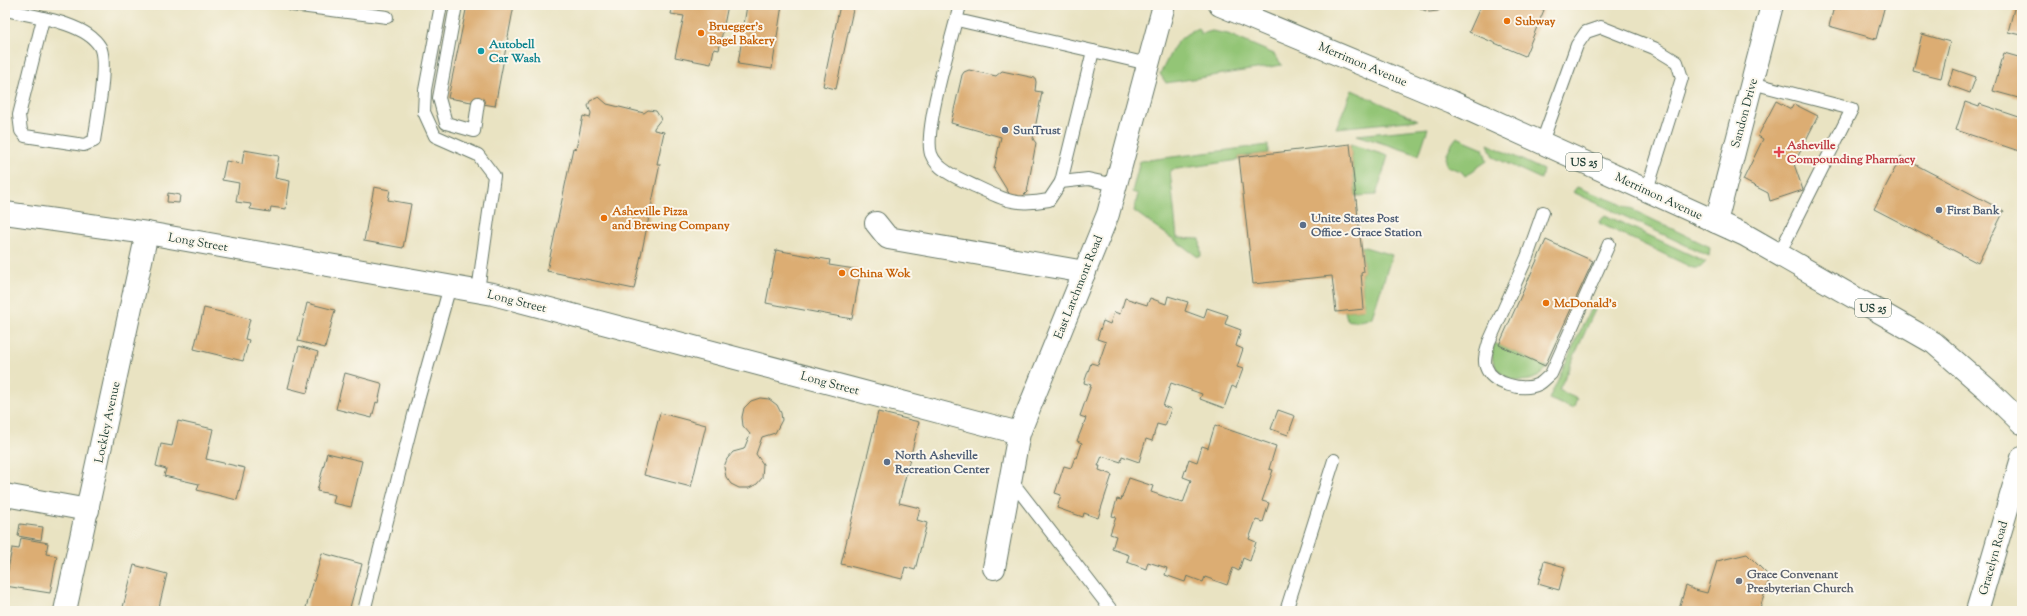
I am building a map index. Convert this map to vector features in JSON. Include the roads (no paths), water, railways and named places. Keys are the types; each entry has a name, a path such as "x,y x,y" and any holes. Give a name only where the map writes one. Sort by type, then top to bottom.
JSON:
{"street":[{"name":"East Larchmont Road","path":"994,568 1019,434 1108,214 1164,5"},
{"name":"Merrimon Avenue","path":"1220,5 1349,58 1542,142 1716,222 1779,254 1934,343 1988,390 2022,423"},
{"name":"Sandon Drive","path":"1716,222 1772,5"},
{"name":"Long Street","path":"5,213 147,233 493,294 1019,434"},
{"path":"876,223 888,238 1085,272"},
{"name":"Lockley Avenue","path":"65,611 147,233"},
{"name":"Gracelyn Road","path":"1977,611 2022,458"},
{"path":"5,494 88,510"}],"lane":[{"path":"292,5 328,7 387,17"},
{"path":"441,5 425,90 424,112 435,136 478,155 494,176 478,292"},
{"path":"456,5 439,98 446,123 474,131 478,103"},
{"path":"960,5 930,128 931,154 942,169 1003,200 1029,204 1049,200 1061,182 1093,51"},
{"path":"5,10 42,19 86,32 100,47 103,63 94,141 84,145 25,136 21,131 19,116 42,19"},
{"path":"957,20 1148,64"},
{"path":"1542,142 1577,45 1586,32 1601,27 1654,48 1677,62 1682,78 1647,190"},
{"path":"1752,83 1852,109 1803,209 1779,254"},
{"path":"1061,182 1088,179 1116,185"},
{"path":"1543,212 1527,257 1489,342 1485,357 1486,367 1492,376 1501,382 1526,387 1538,384 1550,374 1609,244"},
{"path":"364,611 414,411 450,286"},
{"path":"1286,611 1334,460"},
{"path":"1010,479 1112,611"}],"place":[{"name":"Subway","path":"1507,21"},
{"name":"Bruegger's Bagel Bakery","path":"701,33"},
{"name":"Autobell Car Wash","path":"481,51"},
{"name":"SunTrust","path":"1005,130"},
{"name":"Asheville Compounding Pharmacy","path":"1779,152"},
{"name":"First Bank","path":"1939,210"},
{"name":"Asheville Pizza and Brewing Company","path":"604,218"},
{"name":"Unite States Post Office - Grace Station","path":"1303,225"},
{"name":"China Wok","path":"842,273"},
{"name":"McDonald's","path":"1546,303"},
{"name":"North Asheville Recreation Center","path":"887,462"},
{"name":"Grace Convenant Presbyterian Church","path":"1739,581"}]}
